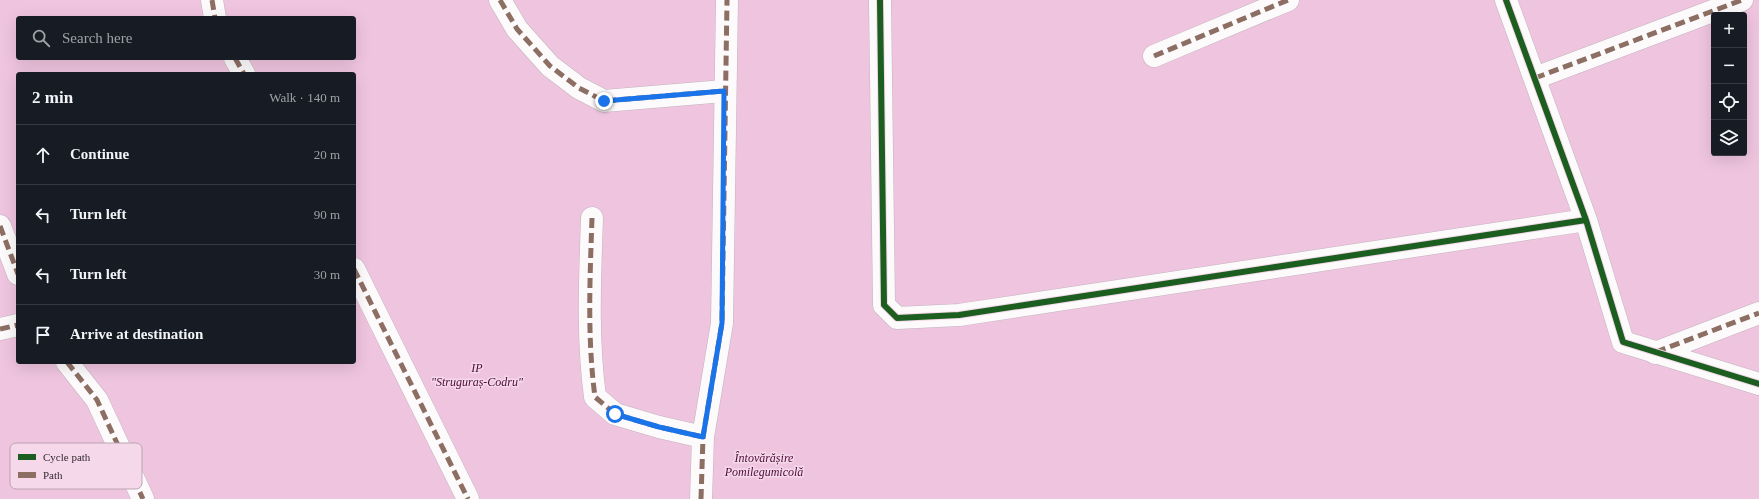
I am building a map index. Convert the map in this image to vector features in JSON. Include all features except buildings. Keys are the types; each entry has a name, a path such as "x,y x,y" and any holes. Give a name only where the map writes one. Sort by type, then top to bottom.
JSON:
{"street":[{"path":"212,0 215,16"},
{"path":"500,0 517,29 550,66 579,88 604,101 724,91"},
{"path":"701,499 703,437 722,323 724,91 727,0"},
{"path":"880,0 884,305 897,318 959,315 1586,220"},
{"path":"1154,56 1288,0"},
{"path":"1506,0 1536,78 1586,220 1622,342 1759,384"},
{"path":"1536,78 1742,0"},
{"path":"236,60 243,72"},
{"path":"592,218 589,299 590,353 595,396 615,414 659,427 703,437"},
{"path":"0,226 16,269"},
{"path":"356,274 468,499"},
{"path":"1655,352 1759,313"},
{"path":"0,330 16,326"},
{"path":"69,364 97,400 117,443"},
{"path":"139,489 144,499"}],"green space":[{"path":"0,0 1759,0 1759,499 0,499"}],"marked path":[{"path":"212,0 215,16"},
{"path":"500,0 517,29 550,66 579,88 604,101 724,91"},
{"path":"701,499 703,437 722,323 727,0"},
{"path":"1154,56 1288,0"},
{"path":"1535,78 1742,0"},
{"path":"236,60 243,72"},
{"path":"592,218 590,330 592,375 595,397 615,414 659,427 703,437"},
{"path":"0,226 16,269"},
{"path":"356,273 468,499"},
{"path":"1656,352 1759,313"},
{"path":"0,329 16,325"},
{"path":"69,364 97,400 117,443"},
{"path":"138,489 143,499"}],"cycle path":[{"path":"880,0 884,305 897,318 959,315 1586,220"},
{"path":"1506,0 1586,220 1623,342 1759,384"}],"route":[{"path":"604,101 724,91 722,323 703,437 659,427 615,414"}],"park label":[{"name":"IP \"Struguraș-Codru\"","path":"477,375"},
{"name":"Întovărășire Pomilegumicolă","path":"764,465"}]}
